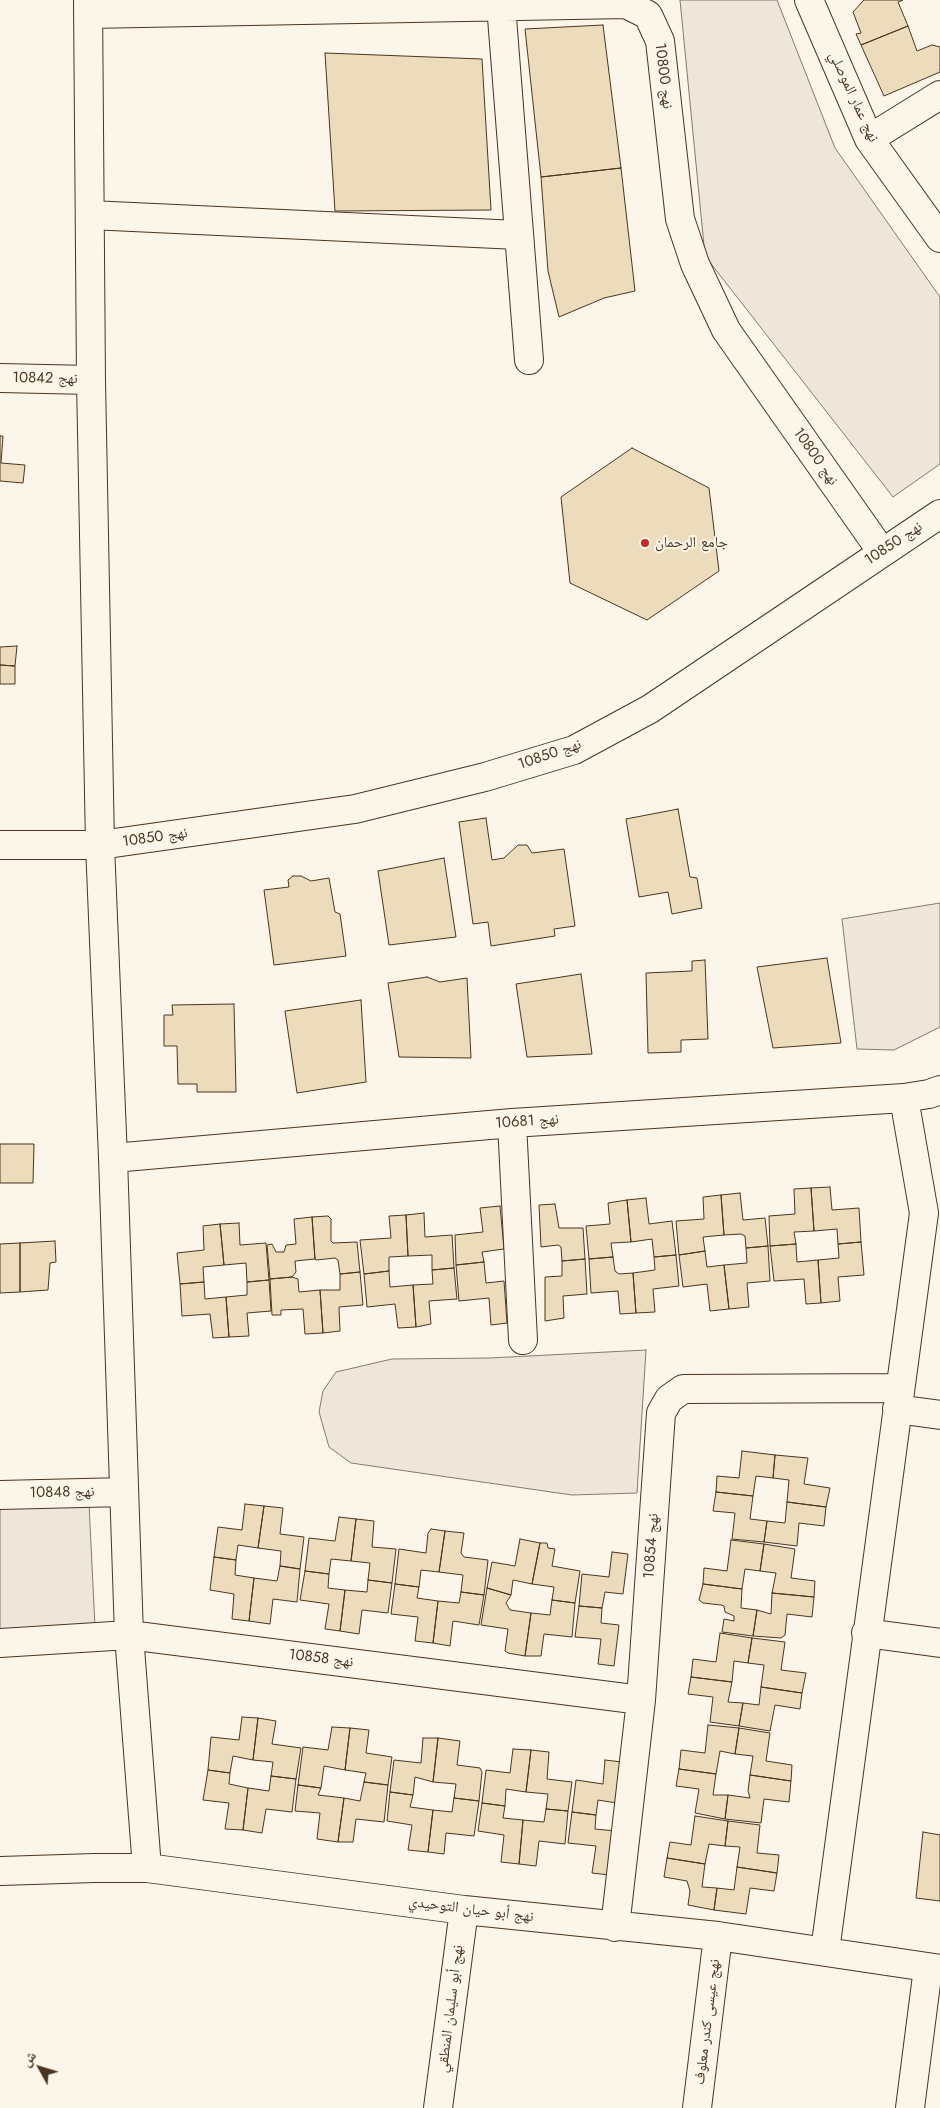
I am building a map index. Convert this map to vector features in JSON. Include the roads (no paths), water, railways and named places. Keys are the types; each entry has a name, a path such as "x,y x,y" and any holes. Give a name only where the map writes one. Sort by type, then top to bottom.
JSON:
{"street":[{"name":"نهج عمار الموصلي","path":"809,0 869,139 940,238"},
{"name":"نهج 10800","path":"88,7 626,4 648,14 660,40 680,219 695,264 726,330 882,552"},
{"path":"501,5 529,360"},
{"path":"88,7 91,380 100,845 113,1158 129,1635 147,1868"},
{"path":"869,139 940,94"},
{"path":"90,215 518,236"},
{"name":"نهج 10842","path":"0,378 91,380"},
{"name":"نهج 10850","path":"0,846 100,845 355,809 485,777 574,750 650,709 940,514"},
{"name":"نهج 10681","path":"113,1158 512,1123 904,1098 930,1094 940,1090"},
{"path":"825,1951 899,1398 932,1214 904,1098"},
{"path":"512,1123 523,1340"},
{"name":"نهج 10854","path":"615,1927 641,1700 661,1413 669,1399 683,1389 899,1398 940,1414"},
{"name":"نهج 10848","path":"0,1495 124,1492"},
{"path":"866,1634 940,1643"},
{"name":"نهج 10858","path":"0,1643 129,1635 641,1700"},
{"name":"نهج أبو حيان التوحيدي","path":"0,1871 147,1868 464,1910 615,1927 718,1936 934,1968"},
{"name":"نهج أبو سليمان المنطقي","path":"438,2108 464,1910"},
{"name":"نهج عيسى كندر معلوف","path":"697,2108 718,1936"},
{"path":"910,2108 934,1968"}],"place":[{"name":"جامع الرحمان","path":"645,543"}]}
